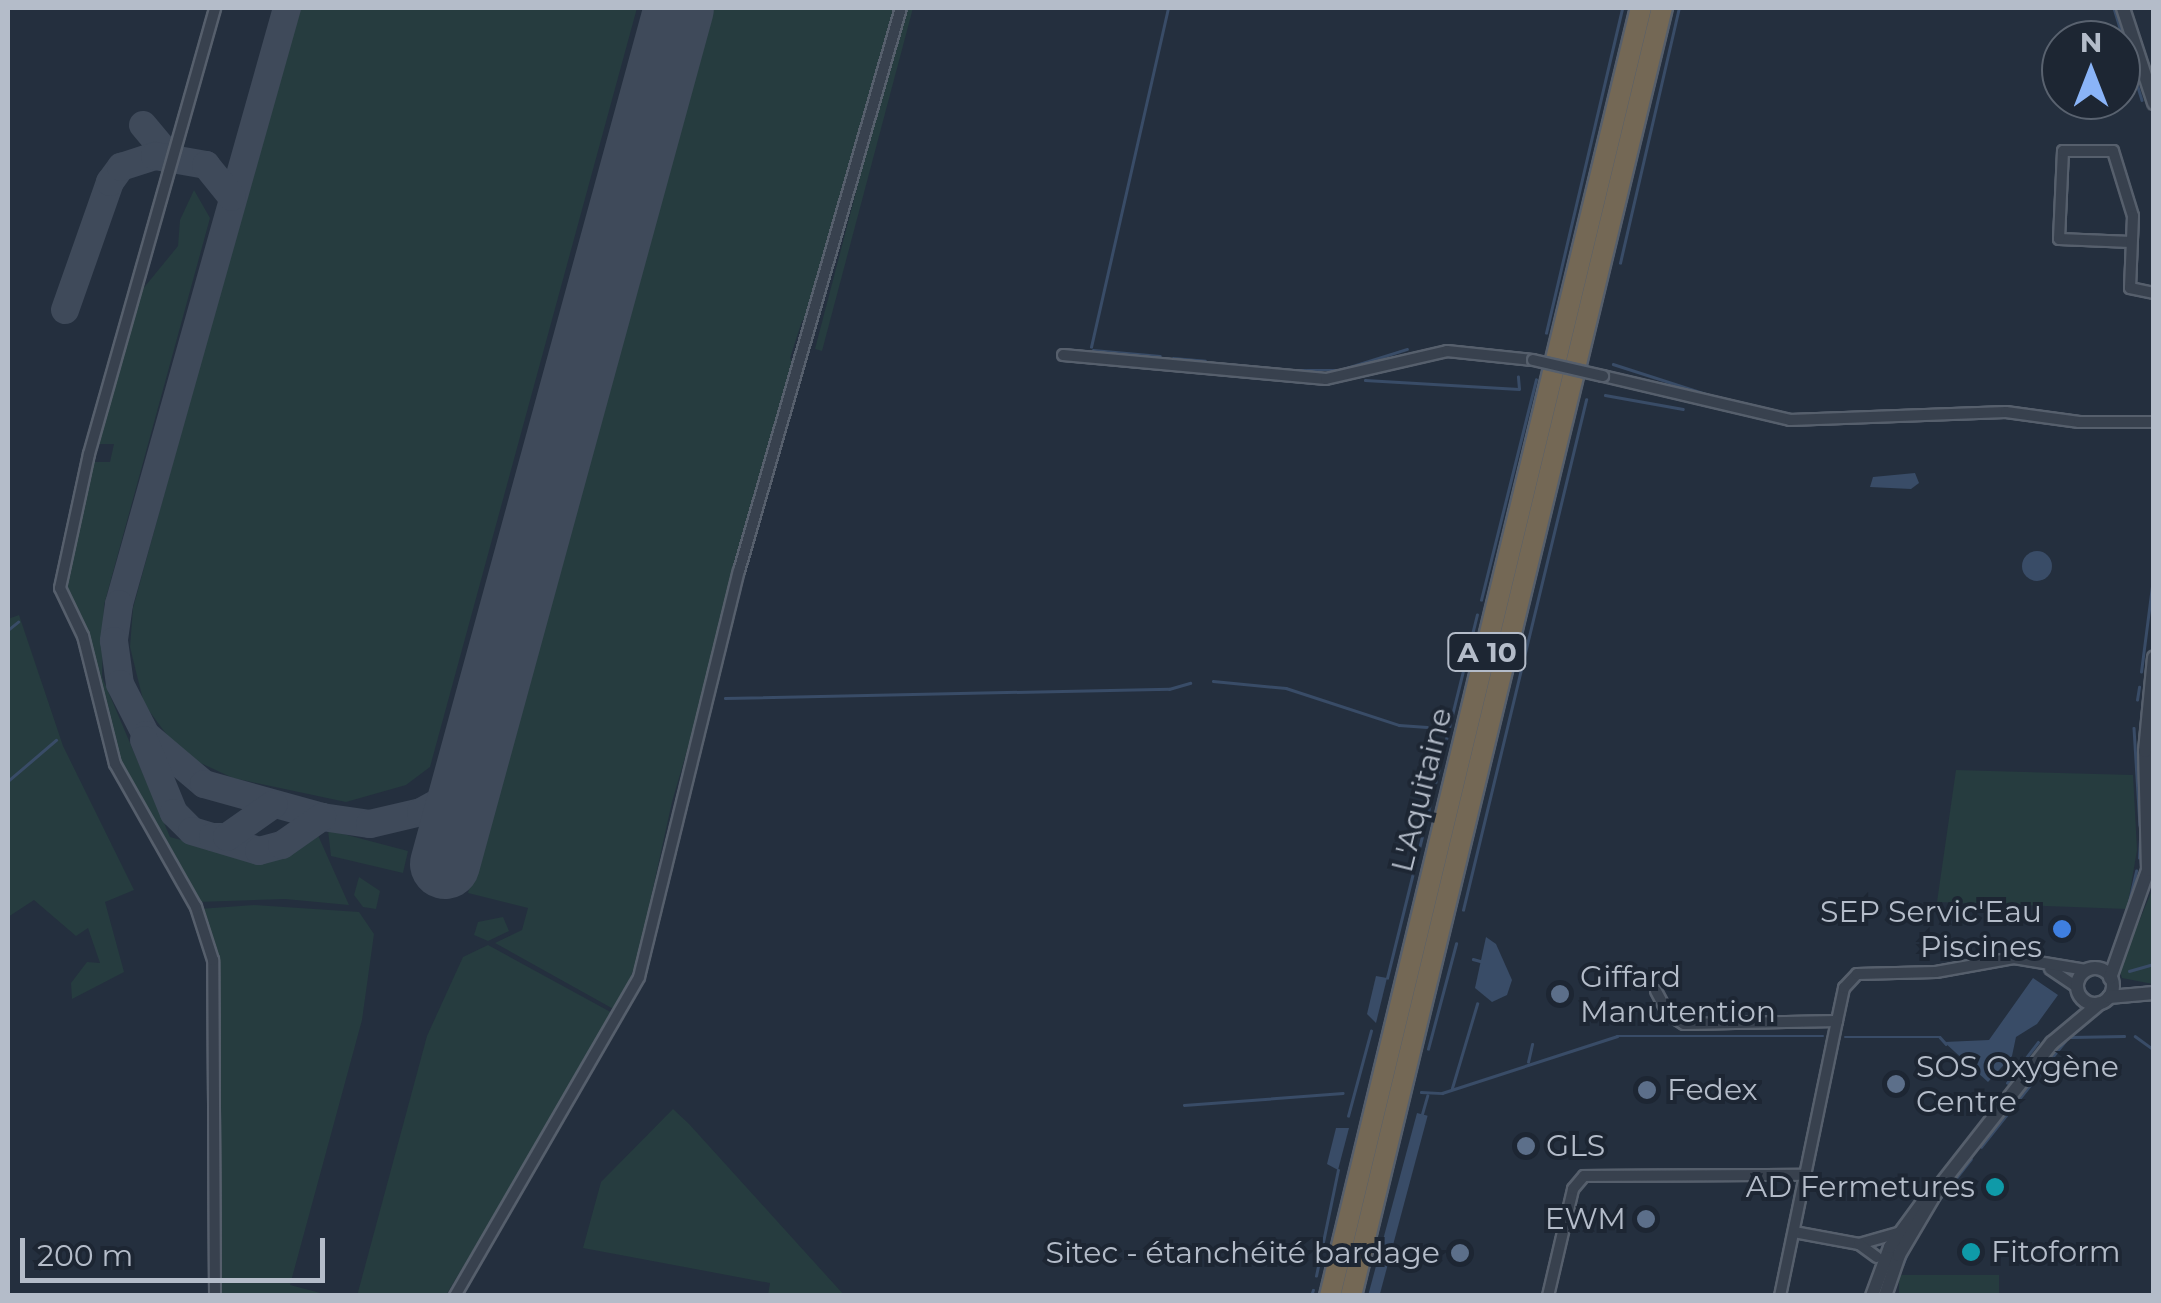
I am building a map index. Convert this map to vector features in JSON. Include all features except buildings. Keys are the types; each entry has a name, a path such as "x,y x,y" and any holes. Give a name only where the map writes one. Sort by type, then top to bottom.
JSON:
{"highway":[{"name":"L'Aquitaine","path":"1330,1296 1641,8"},
{"name":"L'Aquitaine","path":"1350,1296 1662,8"}],"street":[{"path":"215,8 88,454 60,588 83,636 115,764 196,907 213,960 215,1296"},
{"path":"456,1296 639,977 747,541 901,8"},
{"path":"2123,8 2154,102"},
{"path":"2131,242 2060,238 2063,151 2113,151 2133,216 2130,288 2154,293"},
{"path":"1063,355 1326,379 1447,352 1533,360 1790,420 2006,412 2079,422 2154,422"},
{"path":"1872,1296 1888,1250 2052,1043 2104,1000 2150,852 2145,750 2154,657"},
{"path":"2052,1043 2089,969 2127,933"},
{"path":"1780,1296 1844,988 1857,974 1936,972 2014,958 2089,969 2154,992"},
{"path":"2040,964 2077,989 2089,1003 2154,992"},
{"path":"1656,991 1668,1014 1684,1024 1836,1022"},
{"path":"1548,1296 1573,1189 1584,1176 1806,1176"},
{"path":"1794,1232 1888,1250"},
{"path":"1882,1296 1888,1250"}],"green space":[{"path":"297,8 637,8 430,767 406,785 346,802 233,778 181,754 144,704 130,647 133,608"},
{"path":"710,8 898,8 814,312 802,321 790,358 798,370 672,802 637,961 617,1011 495,943 522,930 528,908 468,893"},
{"path":"904,8 913,8 822,351 815,349"},
{"path":"194,190 210,218 104,605 102,677 170,837 259,861 317,833 349,905 285,899 196,902 124,776 62,585 89,462 110,462 114,444 95,444 133,301 178,246 180,220"},
{"path":"19,615 63,746 134,890 105,902 124,972 72,999 71,983 87,962 100,963 88,928 76,936 34,900 8,917 8,619"},
{"path":"1956,770 2133,775 2137,850 2127,909 1937,902"},
{"path":"328,830 408,851 403,873 331,856"},
{"path":"359,877 380,891 376,909 363,907 354,895"},
{"path":"2153,888 2153,984 2122,978 2119,969"},
{"path":"254,905 359,912 374,934 362,1020 290,1285 328,1295 215,1295 216,986 199,909"},
{"path":"503,917 509,931 488,941 474,935 478,922"},
{"path":"488,945 616,1015 446,1295 357,1296 427,1036 463,957"},
{"path":"673,1109 844,1295 768,1295 770,1283 583,1248 601,1182"},
{"path":"1899,1275 1999,1275 1999,1295 1899,1295"}],"water":[{"path":"1915,473 1919,483 1911,489 1870,487 1873,477"},
{"path":"2037,551 2051,560 2052,566 2043,580 2037,581 2023,572 2022,566 2031,552"},
{"path":"1486,937 1496,944 1512,980 1507,995 1492,1002 1475,988"},
{"path":"1376,976 1387,978 1376,1023 1367,1014"},
{"path":"2033,978 2058,995 2037,1024 2016,1037 2012,1056 1988,1082 1944,1042 1989,1040"},
{"path":"1417,1113 1428,1116 1379,1296 1368,1295"},
{"path":"1336,1128 1349,1128 1338,1170 1327,1164"}],"waterway":[{"path":"1091,347 1168,8"},
{"path":"1546,333 1622,8"},
{"path":"1620,263 1679,8"},
{"path":"2114,8 2142,100"},
{"path":"1288,370 1340,370 1407,349"},
{"path":"1093,350 1160,356"},
{"path":"1173,358 1205,361"},
{"path":"1613,364 1719,398"},
{"path":"1365,380 1519,389 1518,377"},
{"path":"1481,600 1536,380"},
{"path":"1605,395 1683,409"},
{"path":"1463,910 1586,400"},
{"path":"2141,672 2154,570"},
{"path":"1387,978 1477,615"},
{"path":"8,630 18,622"},
{"path":"1213,681 1286,688 1399,725 1427,727"},
{"path":"725,698 1169,689 1190,683"},
{"path":"2137,700 2139,687"},
{"path":"2134,728 2140,825"},
{"path":"8,781 56,740"},
{"path":"2139,858 2140,836"},
{"path":"2128,906 2136,871"},
{"path":"1428,1049 1456,944"},
{"path":"1473,959 1480,961"},
{"path":"2129,971 2154,964"},
{"path":"1452,1088 1477,1004"},
{"path":"1348,1116 1371,1031"},
{"path":"1421,1092 1442,1093 1617,1036 1823,1036"},
{"path":"2071,1037 2124,1036"},
{"path":"2135,1036 2154,1050"},
{"path":"1845,1037 1940,1037 1946,1044"},
{"path":"1981,1147 2065,1041"},
{"path":"2007,1083 2038,1042"},
{"path":"1528,1062 1532,1044"},
{"path":"1184,1105 1343,1093"},
{"path":"1422,1114 1427,1096"},
{"path":"1935,1205 1971,1159"},
{"path":"1316,1276 1338,1170"},
{"path":"1902,1266 1906,1256"},
{"path":"1311,1296 1313,1290"}],"taxiway":[{"path":"287,8 119,604 114,641 120,684 146,735 204,784 322,817 370,824 421,812 448,797 469,770"},
{"path":"143,125 169,156"},
{"path":"65,310 110,182 121,167 155,156 206,165 232,197"},
{"path":"144,740 174,813 192,831 259,851 282,845 322,817"},
{"path":"213,837 227,837 274,804"}],"runway":[{"path":"445,864 679,8"}],"place":[{"name":"SEP Servic'Eau Piscines","path":"2062,929"},
{"name":"Giffard Manutention","path":"1560,994"},
{"name":"SOS Oxygène Centre","path":"1896,1084"},
{"name":"Fedex","path":"1647,1090"},
{"name":"GLS","path":"1526,1146"},
{"name":"AD Fermetures","path":"1995,1187"},
{"name":"EWM","path":"1646,1219"},
{"name":"Fitoform","path":"1971,1252"},
{"name":"Sitec - étanchéité bardage","path":"1460,1253"}]}
